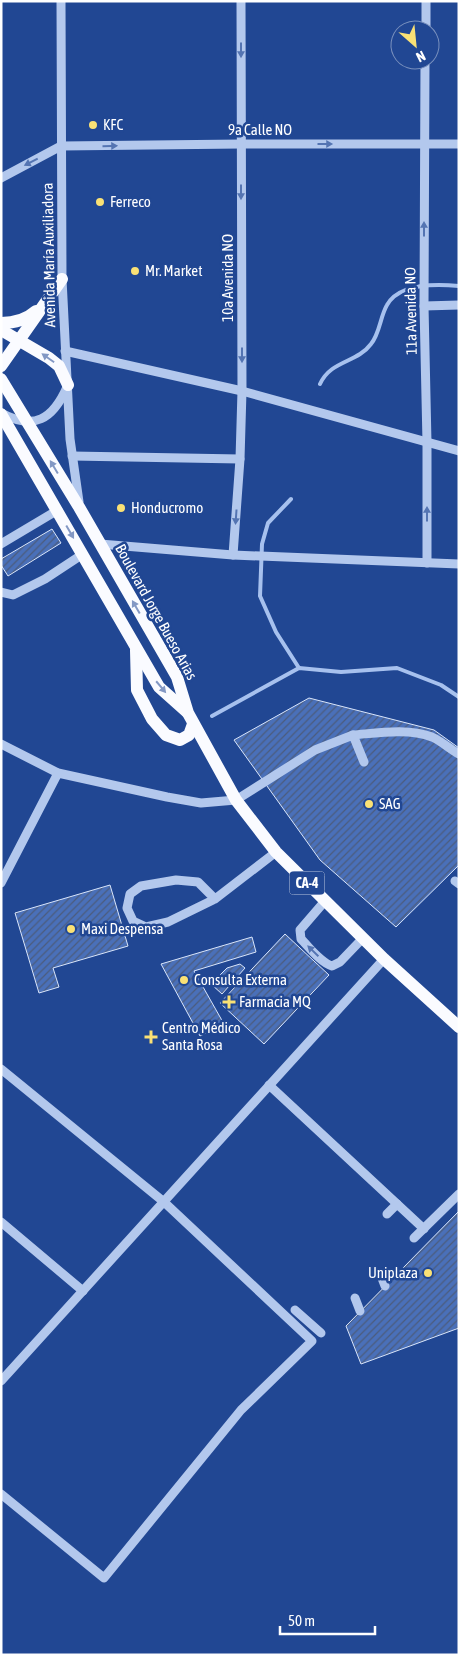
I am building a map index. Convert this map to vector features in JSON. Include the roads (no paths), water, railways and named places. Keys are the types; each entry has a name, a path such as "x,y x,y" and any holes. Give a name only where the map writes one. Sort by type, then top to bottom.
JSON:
{"main road":[{"path":"1,366 62,279"},
{"path":"1,323 14,323 30,316 44,305"},
{"path":"1,330 49,358 59,366 68,385"},
{"name":"Boulevard Jorge Bueso Arias","path":"1,379 79,507 176,677 191,719"},
{"name":"Boulevard Jorge Bueso Arias","path":"1,414 159,688 191,719"},
{"path":"136,648 137,690 152,720 166,735 180,740 189,735 191,719"},
{"name":"CA-4","path":"191,719 236,800 276,852 384,959 459,1027"}],"street":[{"name":"Avenida María Auxiliadora","path":"61,1 62,279 70,439 79,507"},
{"name":"10a Avenida NO","path":"233,555 240,459 242,391 241,1"},
{"path":"426,1 426,20"},
{"name":"11a Avenida NO","path":"425,70 424,306 427,562"},
{"name":"9a Calle NO","path":"61,146 459,144"},
{"path":"1,178 61,146"},
{"path":"424,306 459,304"},
{"path":"65,351 242,391 459,451"},
{"path":"1,414 13,420 27,422 42,419 56,409 68,385"},
{"path":"72,456 240,459"},
{"path":"1,544 58,510"},
{"path":"100,544 233,555 459,564"},
{"path":"1,592 13,595 45,579 83,554"},
{"path":"1,744 58,773 201,803 236,800 315,750 353,735 415,733 434,738 459,754"},
{"path":"353,735 364,762"},
{"path":"1,883 58,773"},
{"path":"215,899 198,882 176,880 141,886 130,894 127,908 133,921 146,927 168,922 215,899 276,852"},
{"path":"326,901 300,930 301,939 306,944 327,964 332,966 340,962 363,938"},
{"path":"1,1381 384,959"},
{"path":"1,1068 164,1202 312,1341 240,1410 104,1578 1,1494"},
{"path":"269,1085 424,1229"},
{"path":"414,1238 459,1194"},
{"path":"387,1214 397,1204"},
{"path":"1,1222 83,1291"},
{"path":"380,1273 385,1286"},
{"path":"356,1298 360,1312"},
{"path":"295,1310 321,1333"}],"waterway":[{"path":"320,384 331,370 359,355 371,344 387,305 400,292 420,286 459,286"},
{"path":"291,499 268,523 262,544 260,596 276,632 299,668"},
{"path":"212,716 299,668 341,672 397,668 441,685 459,697"}],"place":[{"name":"KFC","path":"93,125"},
{"name":"Ferreco","path":"100,202"},
{"name":"Mr. Market","path":"135,271"},
{"name":"Honducromo","path":"121,508"},
{"name":"SAG","path":"369,804"},
{"name":"Maxi Despensa","path":"71,929"},
{"name":"Consulta Externa","path":"184,980"},
{"name":"Farmacia MQ","path":"229,1002"},
{"name":"Centro Médico Santa Rosa","path":"151,1037"},
{"name":"Uniplaza","path":"428,1273"}]}
